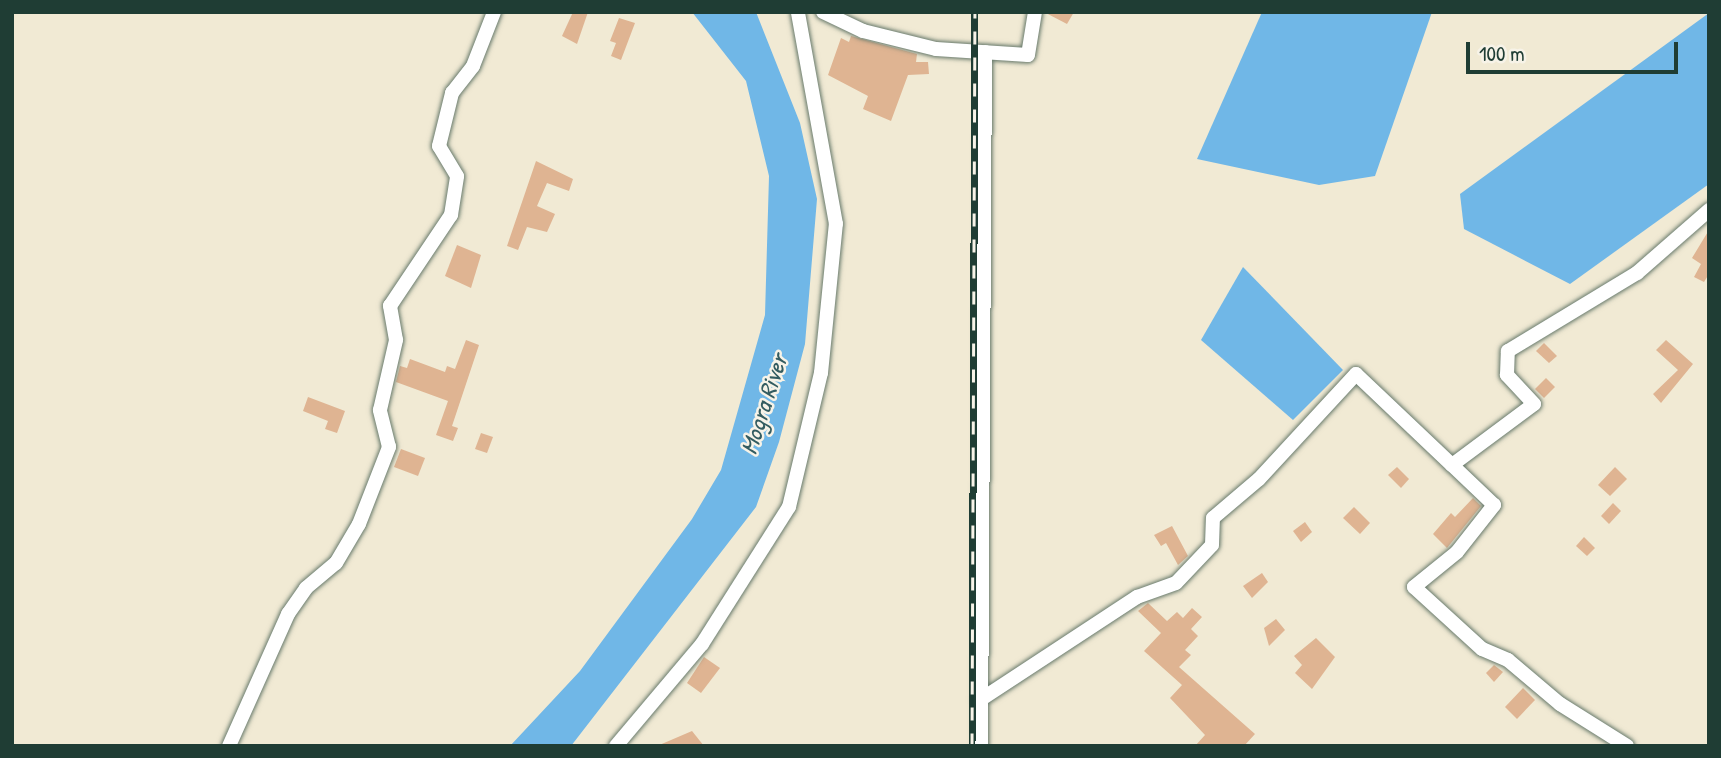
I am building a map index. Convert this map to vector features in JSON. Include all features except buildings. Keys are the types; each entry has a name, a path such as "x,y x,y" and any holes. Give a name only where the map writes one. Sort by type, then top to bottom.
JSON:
{"street":[{"path":"229,746 288,614 306,588 336,564 359,524 389,447 380,410 396,340 390,306 451,215 457,176 439,146 452,93 473,66 494,12"},
{"path":"616,746 702,644 789,507 821,373 836,223 798,12"},
{"path":"823,12 863,32 936,49 1028,55 1034,12"},
{"path":"981,746 986,477 985,52"},
{"path":"1452,464 1534,404 1507,376 1508,351 1637,273 1709,210"},
{"path":"980,700 1137,597 1176,583 1212,545 1213,518 1259,479 1356,374 1494,505 1457,552 1414,587 1482,649 1507,660 1560,704 1627,746"}],"water":[{"name":"Mogra River","path":"692,12 756,12 800,123 817,199 805,344 779,442 756,507 571,746 510,746 580,671 692,519 721,470 765,315 769,176 746,81"},
{"path":"1262,12 1432,12 1375,176 1319,185 1197,159"},
{"path":"1709,13 1709,184 1570,284 1464,229 1460,194"},
{"path":"1243,267 1343,370 1293,420 1201,340"}],"railway":[{"path":"972,746 975,12"}]}
